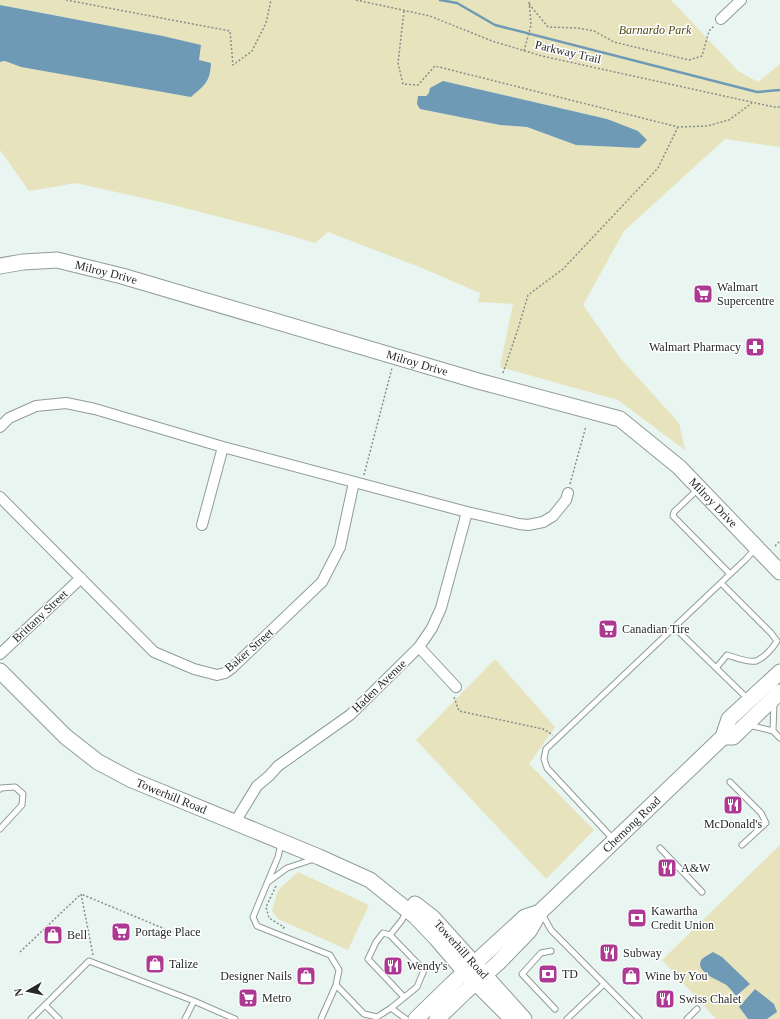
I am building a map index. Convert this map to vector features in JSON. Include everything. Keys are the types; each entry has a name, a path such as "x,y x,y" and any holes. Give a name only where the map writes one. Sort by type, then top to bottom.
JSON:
{"street":[{"path":"721,19 741,0"},
{"name":"Milroy Drive","path":"0,266 24,262 57,260 122,276 478,381 620,418 679,467 780,572"},
{"path":"0,427 10,418 36,406 66,403 95,409 223,447 467,512 528,525 543,522 553,516 566,500 568,493"},
{"path":"202,525 223,447"},
{"name":"Baker Street","path":"0,497 154,652 194,669 216,675 225,673 232,668 322,582 340,547 358,483"},
{"name":"Haden Avenue","path":"235,822 257,786 278,766 350,715 418,647 432,628 441,608 467,512"},
{"name":"Brittany Street","path":"0,654 81,578"},
{"path":"418,647 456,687"},
{"name":"Towerhill Road","path":"0,670 66,737 98,762 132,780 319,857 370,880 408,910 436,938 524,1019"},
{"name":"Chemong Road","path":"416,1019 475,973 498,963 529,931 540,912 723,737 729,719 780,672"},
{"name":"Chemong Road","path":"723,737 733,736 777,695"},
{"name":"Towerhill Road","path":"370,880 386,882 433,918 512,1019"},
{"name":"Chemong Road","path":"444,1014 475,973"}],"lane":[{"path":"699,487 674,512 673,516 730,574"},
{"path":"615,840 545,765 544,759 546,749 757,547"},
{"path":"716,668 727,655 742,660 756,661 772,650 777,641 772,633 721,583"},
{"path":"674,627 749,701"},
{"path":"773,731 777,695"},
{"path":"746,724 773,731 780,738"},
{"path":"730,782 761,813 766,823 742,845"},
{"path":"0,789 15,787 23,794 22,805 0,829"},
{"path":"281,842 278,857 253,917 257,926 330,955 339,970 336,984 321,1019"},
{"path":"660,848 702,892"},
{"path":"267,883 287,868 319,857"},
{"path":"390,934 408,910"},
{"path":"540,912 551,930 639,1019"},
{"path":"336,984 364,1014 377,1017 391,1008 403,996 416,987 424,970 390,934 384,933 376,942 368,959 403,996"},
{"path":"551,950 541,954 522,974 555,1008"},
{"path":"31,1019 89,961 194,1001 235,1019"},
{"path":"567,1019 604,984"},
{"path":"185,1019 194,1001"},
{"path":"45,1005 59,1019"},
{"path":"391,1008 406,1019"},
{"path":"687,1019 697,1009"}],"path":[{"path":"66,0 230,31 233,65 252,51 266,23 271,0"},
{"name":"Parkway Trail","path":"356,0 430,16 492,41 542,56 752,103 780,107"},
{"path":"524,51 531,25 529,0"},
{"path":"529,4 548,27 578,28 594,31 614,42 689,60 702,56 710,31 721,19"},
{"path":"404,10 398,63 404,84 418,85 434,66 678,127 707,126 729,120 752,103"},
{"path":"503,373 528,295 562,269 658,168 678,127"},
{"path":"358,483 392,368"},
{"path":"568,493 586,426"},
{"path":"775,546 780,541"},
{"path":"456,687 454,697 459,711 543,729 558,738"},
{"path":"277,884 266,907 269,918 284,927 280,935"},
{"path":"81,894 177,934"},
{"path":"20,952 81,894"},
{"path":"81,894 94,963"}],"green space":[{"name":"Barnardo Park","path":"0,0 671,0 738,71 758,82 780,64 780,147 725,139 624,231 583,305 621,359 679,423 685,450 618,400 500,367 513,304 478,302 480,293 422,268 328,232 315,243 165,203 76,183 29,191 0,150 0,62 5,61 21,67 211,63 199,61 200,45 163,36 0,5","holes":["443,81 607,119 639,148 576,145 527,127 500,125 421,109 418,96 427,95 431,88"]},
{"path":"495,659 555,727 529,764 594,830 546,879 416,740"},
{"path":"780,845 780,1019 767,1019 777,1012 739,1007 748,1019 716,1019 662,960"},
{"path":"298,872 369,905 348,950 278,919 272,911 278,890"}],"water":[{"path":"0,5 163,36 201,45 199,60 211,63 208,79 206,83 191,97 21,67 5,61 0,62"},
{"path":"443,81 607,119 638,131 647,140 639,148 576,145 527,127 500,125 420,109 417,104 418,96 426,96 429,93 430,88"},
{"path":"713,952 722,957 750,984 736,996 725,984 703,971 700,963 702,959"},
{"path":"755,989 774,1004 777,1012 767,1019 748,1019 739,1007"}],"waterway":[{"path":"440,0 457,3 495,25 757,92 780,90"}],"place":[{"name":"Walmart Supercentre","path":"703,294"},
{"name":"Walmart Pharmacy","path":"755,347"},
{"name":"Canadian Tire","path":"608,629"},
{"name":"McDonald's","path":"733,805"},
{"name":"A&W","path":"667,868"},
{"name":"Kawartha Credit Union","path":"637,918"},
{"name":"Portage Place","path":"121,932"},
{"name":"Bell","path":"53,935"},
{"name":"Subway","path":"609,953"},
{"name":"Talize","path":"155,964"},
{"name":"Wendy's","path":"393,966"},
{"name":"TD","path":"548,974"},
{"name":"Designer Nails","path":"306,976"},
{"name":"Wine by You","path":"631,976"},
{"name":"Metro","path":"248,998"},
{"name":"Swiss Chalet","path":"665,999"}]}
